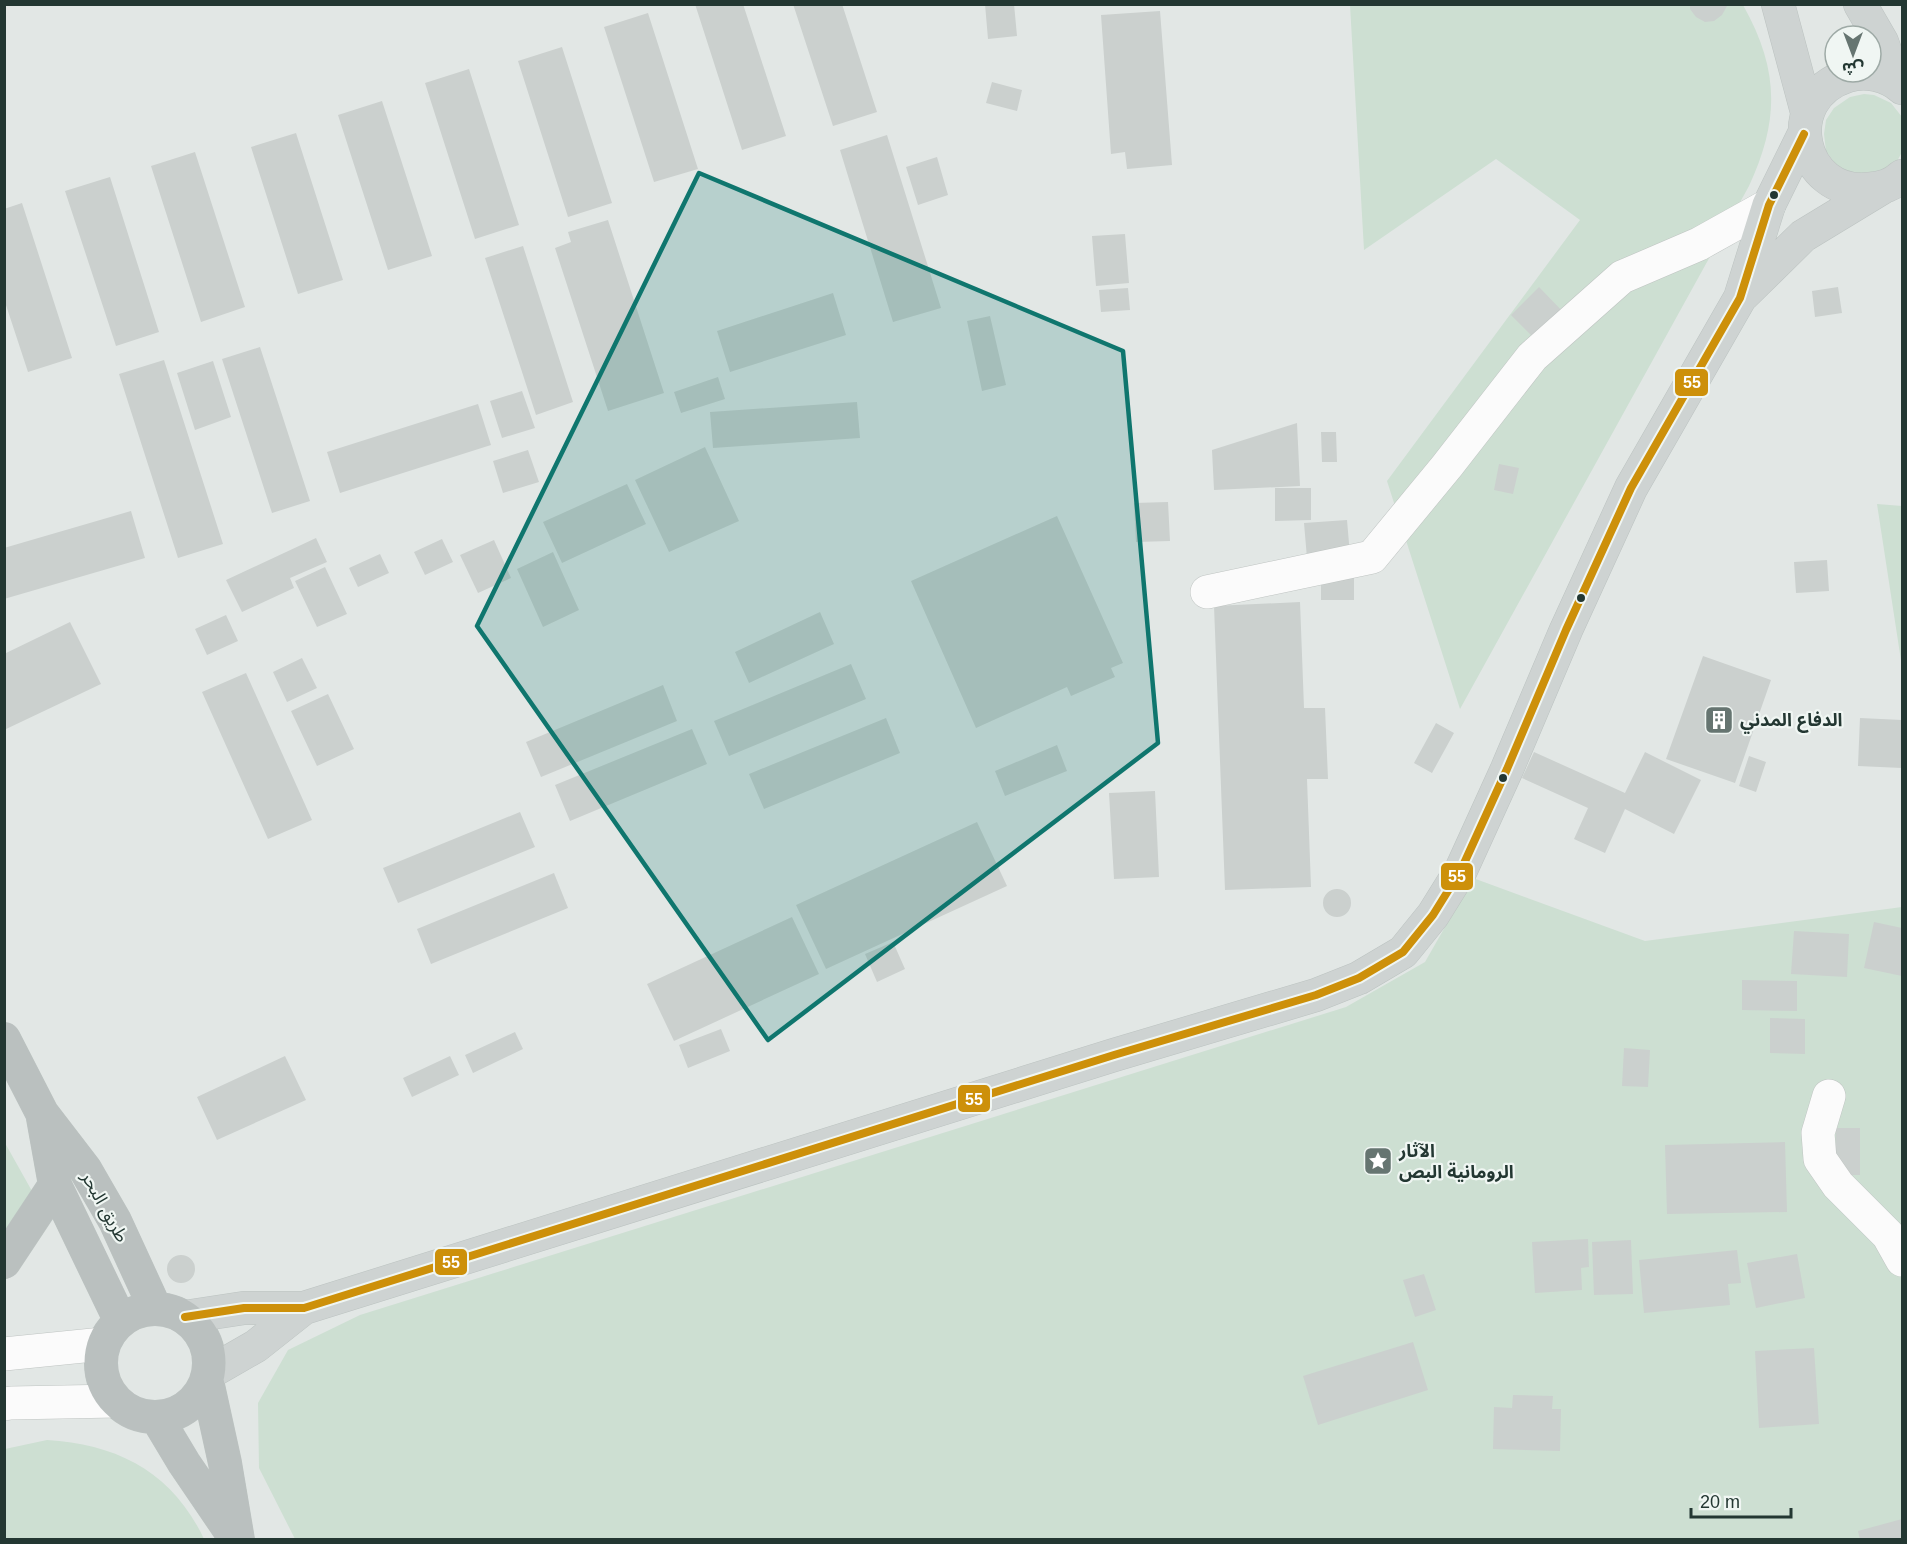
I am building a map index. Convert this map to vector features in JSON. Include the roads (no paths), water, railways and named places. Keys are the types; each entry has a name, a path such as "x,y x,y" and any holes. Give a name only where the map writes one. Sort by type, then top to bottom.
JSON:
{"highway":[{"name":"طريق البحر","path":"4,1039 42,1113 85,1169 170,1312"},
{"name":"طريق البحر","path":"42,1113 55,1185 112,1332"},
{"path":"4,1262 55,1185"},
{"path":"208,1377 196,1400 178,1413 157,1418 135,1413 116,1401 105,1384 100,1364 112,1332 137,1311 170,1312 201,1332 209,1351 208,1377 237,1539"},
{"path":"157,1418 237,1539"}],"main road":[{"path":"1778,4 1811,160 1830,181 1856,191 1893,182"},
{"path":"1860,4 1881,42 1900,86"},
{"path":"170,1312 304,1308 1114,1055 1316,995 1359,978 1403,952 1433,915 1461,870 1630,488 1740,298 1769,205 1818,94 1834,80 1854,74 1876,74 1900,86"},
{"path":"1740,298 1803,236 1893,182"},
{"path":"208,1377 256,1346 304,1308"}],"street":[{"path":"1207,592 1372,557 1532,357 1556,335 1622,277 1699,243 1769,205"},
{"path":"1829,1096 1818,1133 1820,1159 1838,1185 1888,1235 1902,1260"},
{"path":"4,1353 112,1332"},
{"path":"4,1404 116,1401"}],"place":[{"name":"الدفاع المدني","path":"1719,720"},
{"name":"الآثار الرومانية البص","path":"1378,1161"}]}
